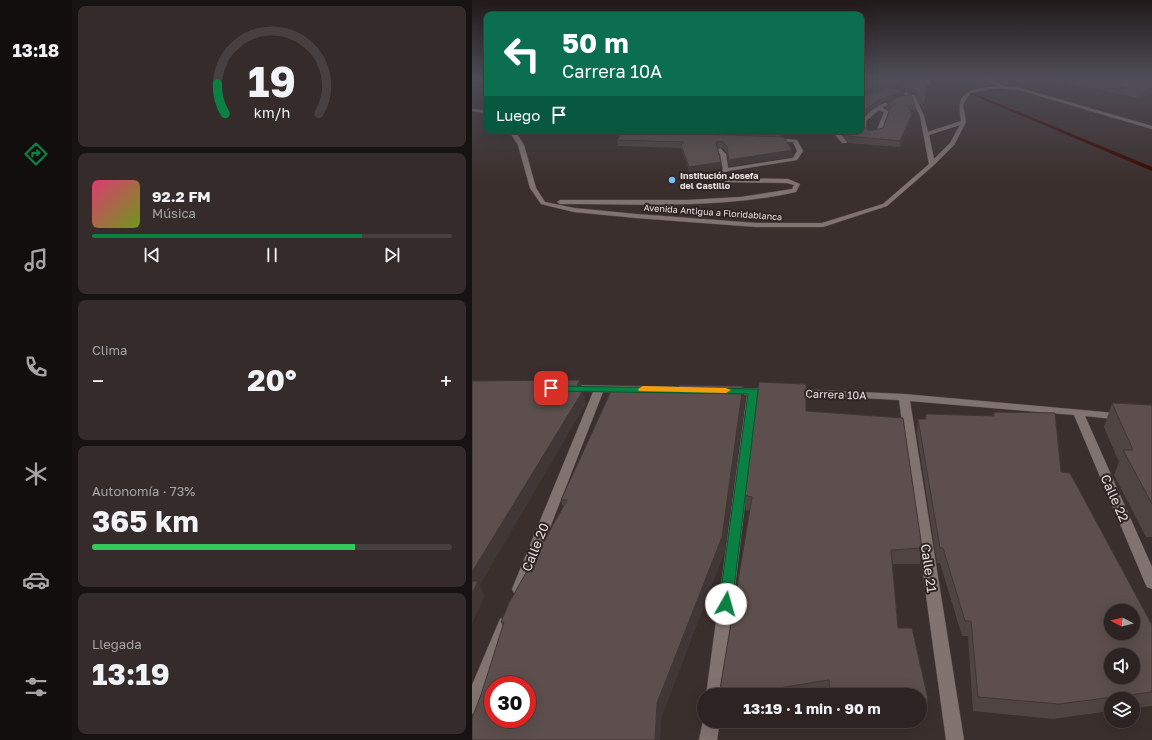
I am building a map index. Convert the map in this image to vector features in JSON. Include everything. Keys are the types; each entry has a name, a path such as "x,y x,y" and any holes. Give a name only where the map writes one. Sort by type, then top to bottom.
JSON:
{"street":[{"path":"864,121 874,112"},
{"path":"864,129 868,134 878,134 886,112"},
{"path":"920,112 932,164"},
{"path":"925,135 964,122 962,112"},
{"path":"1097,112 1152,128"},
{"name":"Avenida Antigua a Floridablanca","path":"543,202 574,210 636,216 756,225 823,225 884,205 932,164 952,144 964,122"},
{"path":"514,134 521,145 534,188 543,202 688,202 741,199 794,191 797,184 788,181 720,180 718,176 726,170 795,160 800,151 795,141 763,140"},
{"path":"837,134 844,142"},
{"path":"720,150 723,154 726,170"},
{"path":"559,388 684,390"},
{"name":"Calle 20","path":"472,706 599,388"},
{"name":"Carrera 10A","path":"722,390 904,397 1130,416"},
{"path":"715,688 753,391"},
{"name":"Calle 21","path":"904,397 955,740"},
{"name":"Calle 22","path":"1078,412 1152,583"},
{"path":"708,740 710,728"}],"building":[{"path":"889,112 911,112 912,114 900,141 848,136 847,134 864,134 864,127 869,131 883,128"},
{"path":"621,134 697,134 784,137 792,150 729,160 727,147 723,142 717,141 716,143 721,162 689,167 681,145 684,142 617,140"},
{"path":"580,380 575,390 582,390 581,394 472,572 472,381"},
{"path":"759,382 806,384 806,411 903,418 922,548 891,550 898,628 912,628 926,688 830,688 829,680 779,688 720,688 752,497 744,495"},
{"path":"679,385 743,386 722,537 657,703 655,740 472,740 472,718 484,685 484,728 536,728 536,676 487,676 504,622 501,622 509,603 567,500 561,500 612,389 678,390"},
{"path":"1112,403 1152,405 1152,504 1123,450 1133,450"},
{"path":"994,412 1055,413 1061,472 1070,473 1152,625 1152,692 1140,694 1140,692 1104,692 1104,698 1059,704 978,697 971,621 965,621 943,548 940,548 918,419 926,419 926,414 994,416"},
{"path":"472,581 478,581 472,593"}],"waterway":[{"path":"1015,112 1152,169"}],"slow traffic":[{"path":"643,389 726,390"}],"place":[{"name":"Institución Josefa del Castillo","path":"672,180"}],"route":[{"path":"551,388 753,391 726,604"}]}
